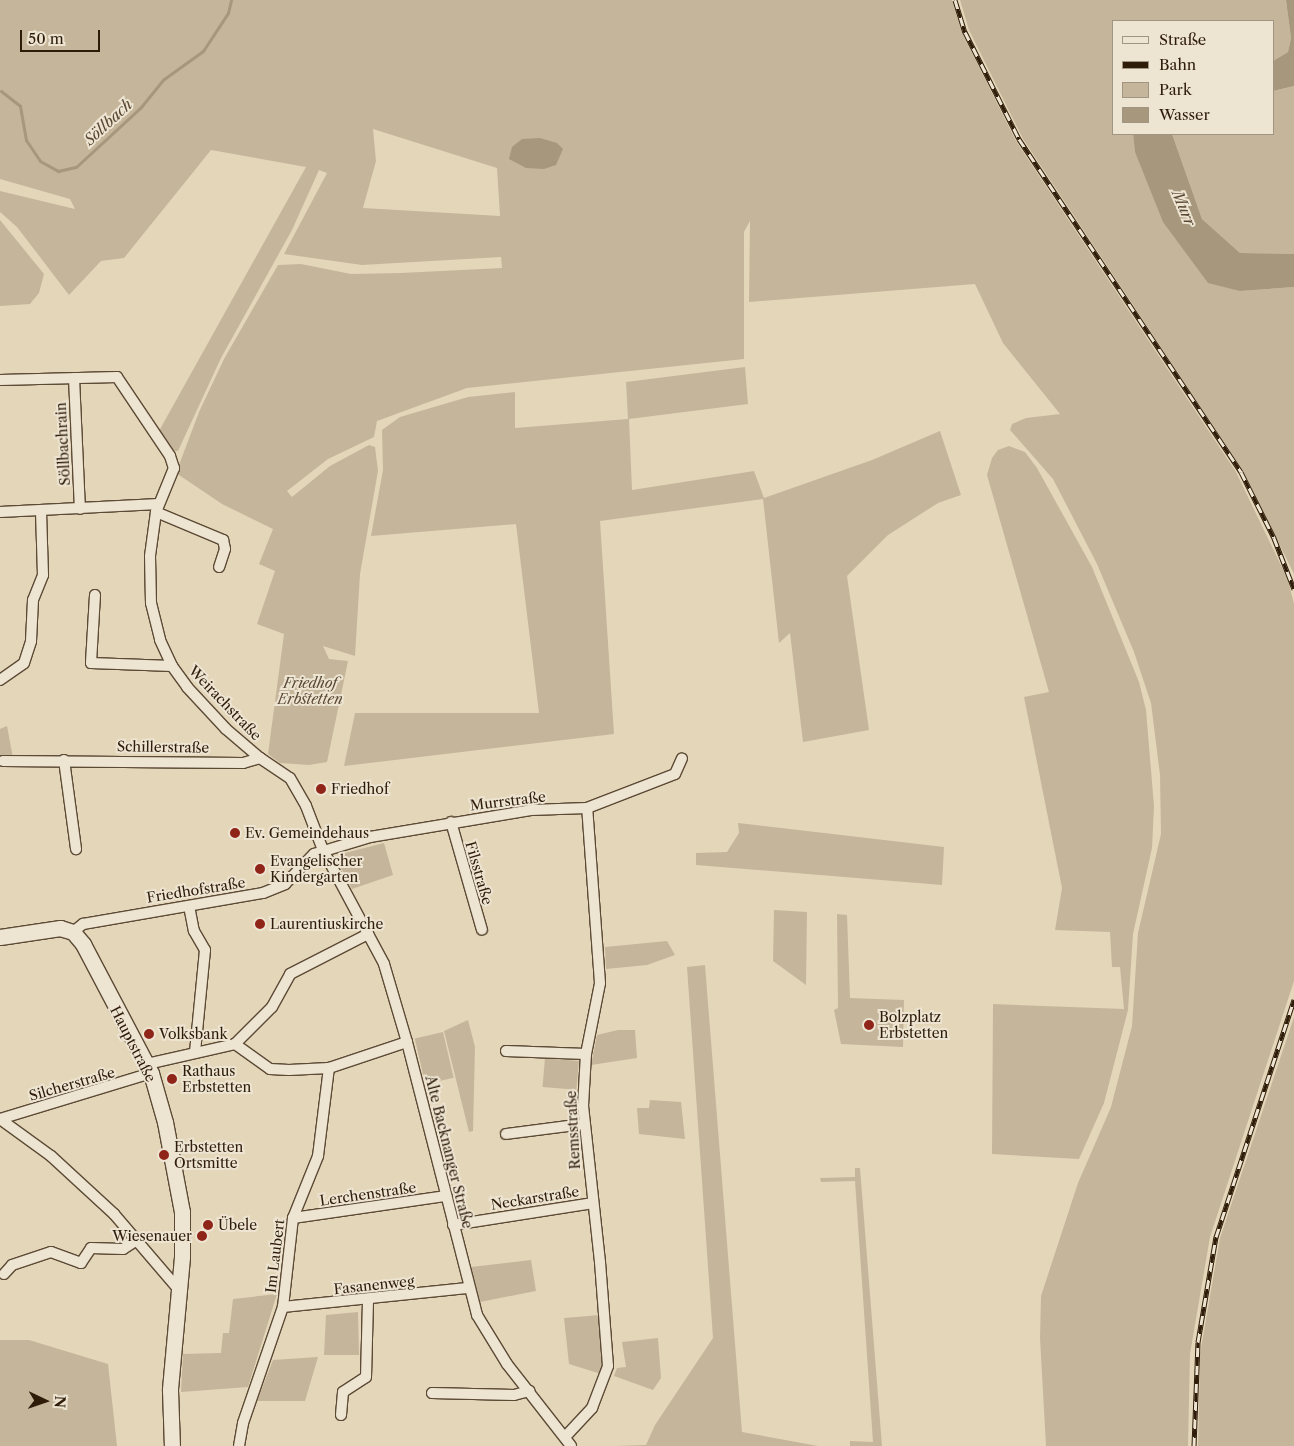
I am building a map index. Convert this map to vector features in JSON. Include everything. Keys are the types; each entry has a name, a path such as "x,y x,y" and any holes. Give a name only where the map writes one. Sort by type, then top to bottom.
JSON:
{"street":[{"name":"Weirachstraße","path":"74,378 118,378 172,462 174,468 157,508 150,556 151,603 160,640 172,666 226,729 260,758 290,778 306,806 323,850"},
{"path":"0,380 74,378"},
{"name":"Söllbachrain","path":"74,378 80,509"},
{"path":"0,512 157,508 223,540 225,549 219,567"},
{"path":"0,680 24,663 31,641 33,600 43,575 41,511"},
{"path":"95,595 90,663 172,666"},
{"name":"Schillerstraße","path":"3,761 64,760 243,763 260,758"},
{"name":"Murrstraße","path":"323,850 370,837 451,822 531,810 587,808 675,774 682,758"},
{"path":"64,760 76,849"},
{"name":"Remsstraße","path":"568,1442 592,1408 608,1366 584,1124 586,1054 600,982 587,808"},
{"name":"Filsstraße","path":"451,822 482,930"},
{"name":"Friedhofstraße","path":"72,932 83,924 264,893 285,884 314,854 323,850"},
{"name":"Alte Backnanger Straße","path":"323,850 384,964 407,1042 467,1288 487,1334 568,1442"},
{"path":"189,906 194,931 206,950 195,1052"},
{"path":"0,937 60,928 72,932"},
{"name":"Hauptstraße","path":"72,932 84,944 149,1069 171,1148 182,1212 180,1291 170,1390 172,1446"},
{"path":"368,934 290,974 272,1007 235,1044 270,1069 329,1068 407,1042"},
{"name":"Silcherstraße","path":"0,1119 195,1052 235,1044"},
{"path":"506,1051 586,1054"},
{"name":"Im Laubert","path":"239,1446 256,1381 283,1307 293,1218 318,1156 329,1068"},
{"path":"0,1119 51,1156 136,1240 180,1291"},
{"path":"506,1134 584,1124"},
{"name":"Lerchenstraße","path":"293,1218 446,1196"},
{"name":"Neckarstraße","path":"453,1225 592,1203"},
{"path":"4,1274 12,1265 51,1252 81,1263 91,1248 123,1249 136,1240"},
{"name":"Fasanenweg","path":"283,1307 368,1300 467,1288"},
{"path":"341,1414 343,1392 366,1377 368,1300"},
{"path":"432,1393 514,1396 529,1391"}],"green space":[{"name":"Friedhof Erbstetten","path":"0,0 952,0 962,33 1016,141 1236,472 1288,580 1294,604 1294,981 1210,1237 1190,1354 1188,1446 1046,1446 1040,1338 1041,1296 1078,1183 1111,1107 1132,1026 1138,933 1161,834 1160,775 1151,703 1134,652 1097,564 1053,479 1010,430 1012,424 1026,418 1060,414 1003,343 975,284 749,302 750,221 744,232 744,359 467,388 377,421 374,437 328,459 287,491 292,497 330,466 369,445 375,447 378,471 360,574 355,656 323,646 329,659 348,661 327,762 309,765 280,763 268,754 284,634 257,624 275,571 259,564 273,529 222,504 176,473 199,412 224,359 278,265 301,264 351,274 401,273 502,268 501,257 362,265 284,254 327,173 319,170 292,230 221,358 178,451 171,451 159,431 306,167 211,150 124,258 101,261 69,295 17,227 0,212 0,191 75,209 70,199 0,179","holes":["373,129 497,168 500,216 363,208 376,161"]},
{"path":"960,0 1286,0 1291,38 1288,52 1274,60 1274,20 1112,20 1112,135 1133,135 1135,152 1240,291 1294,287 1294,574 1243,471 1023,139 969,30"},
{"path":"1294,86 1294,254 1240,253 1202,219 1172,135 1274,135 1274,91"},
{"path":"0,220 44,274 39,293 30,304 0,306"},
{"path":"745,367 748,404 629,419 632,490 754,471 764,498 872,460 940,431 961,495 938,503 888,535 847,576 869,730 803,742 790,633 779,643 763,499 600,521 614,734 344,766 355,713 539,713 516,524 371,536 383,470 382,430 400,417 468,397 515,392 515,428 628,419 626,382"},
{"path":"1009,446 1025,452 1037,468 1092,567 1139,682 1146,710 1154,806 1152,848 1133,934 1128,1010 1104,1103 1079,1159 992,1154 993,1004 1124,1009 1120,967 1112,967 1110,932 1055,930 1062,888 1024,697 1049,692 987,475 992,458 998,450"},
{"path":"7,726 13,758 0,758 0,729"},
{"path":"738,823 944,847 942,885 696,865 696,853 727,852 739,833"},
{"path":"384,843 393,875 352,889 338,860 341,854"},
{"path":"774,910 807,912 806,985 773,961"},
{"path":"837,914 847,915 850,998 904,1000 903,1047 841,1044 834,1010 838,1008"},
{"path":"667,941 675,955 647,965 606,969 605,947"},
{"path":"705,965 742,1432 818,1446 615,1446 646,1445 655,1425 713,1338 687,967"},
{"path":"1294,1017 1294,1446 1198,1446 1200,1354 1220,1238"},
{"path":"468,1020 475,1047 473,1131 469,1132 444,1031"},
{"path":"618,1030 635,1030 637,1058 591,1065 597,1035"},
{"path":"443,1032 454,1078 425,1084 415,1039"},
{"path":"545,1058 579,1061 576,1090 542,1087"},
{"path":"650,1100 681,1102 685,1139 639,1134 637,1108 649,1108"},
{"path":"855,1168 860,1168 882,1446 850,1446 850,1441 873,1442 855,1181 821,1182 820,1178 855,1177"},
{"path":"531,1260 536,1291 480,1302 471,1267"},
{"path":"277,1294 248,1387 181,1392 183,1354 221,1353 223,1333 229,1333 233,1299"},
{"path":"358,1312 359,1355 324,1355 326,1315"},
{"path":"600,1315 603,1341 601,1374 569,1364 564,1318"},
{"path":"658,1338 661,1378 653,1390 614,1376 617,1368 626,1367 622,1342"},
{"path":"0,1340 29,1340 108,1364 117,1446 0,1446"},
{"path":"318,1357 305,1401 257,1401 273,1360"}],"water":[{"path":"1286,0 1294,0 1294,86 1274,91 1274,60 1288,52 1291,38"},
{"name":"Murr","path":"1133,135 1172,135 1202,219 1240,253 1294,254 1294,287 1240,291 1208,283 1163,222 1135,152"},
{"path":"540,138 557,143 563,149 556,165 544,169 526,168 509,159 512,147 522,139"}],"waterway":[{"name":"Söllbach","path":"1,91 20,106 26,140 40,161 58,171 76,167 141,107 164,79 203,51 228,13 231,0"}],"railway":[{"path":"955,0 965,32 1019,139 1241,472 1274,538 1294,589"},
{"path":"1194,1446 1198,1342 1216,1237 1294,1000"}],"place":[{"name":"Friedhof","path":"321,789"},
{"name":"Ev. Gemeindehaus","path":"235,833"},
{"name":"Evangelischer Kindergarten","path":"260,869"},
{"name":"Laurentiuskirche","path":"260,924"},
{"name":"Bolzplatz Erbstetten","path":"869,1025"},
{"name":"Volksbank","path":"149,1034"},
{"name":"Rathaus Erbstetten","path":"172,1079"},
{"name":"Erbstetten Ortsmitte","path":"164,1155"},
{"name":"Übele","path":"208,1225"},
{"name":"Wiesenauer","path":"202,1236"}]}
